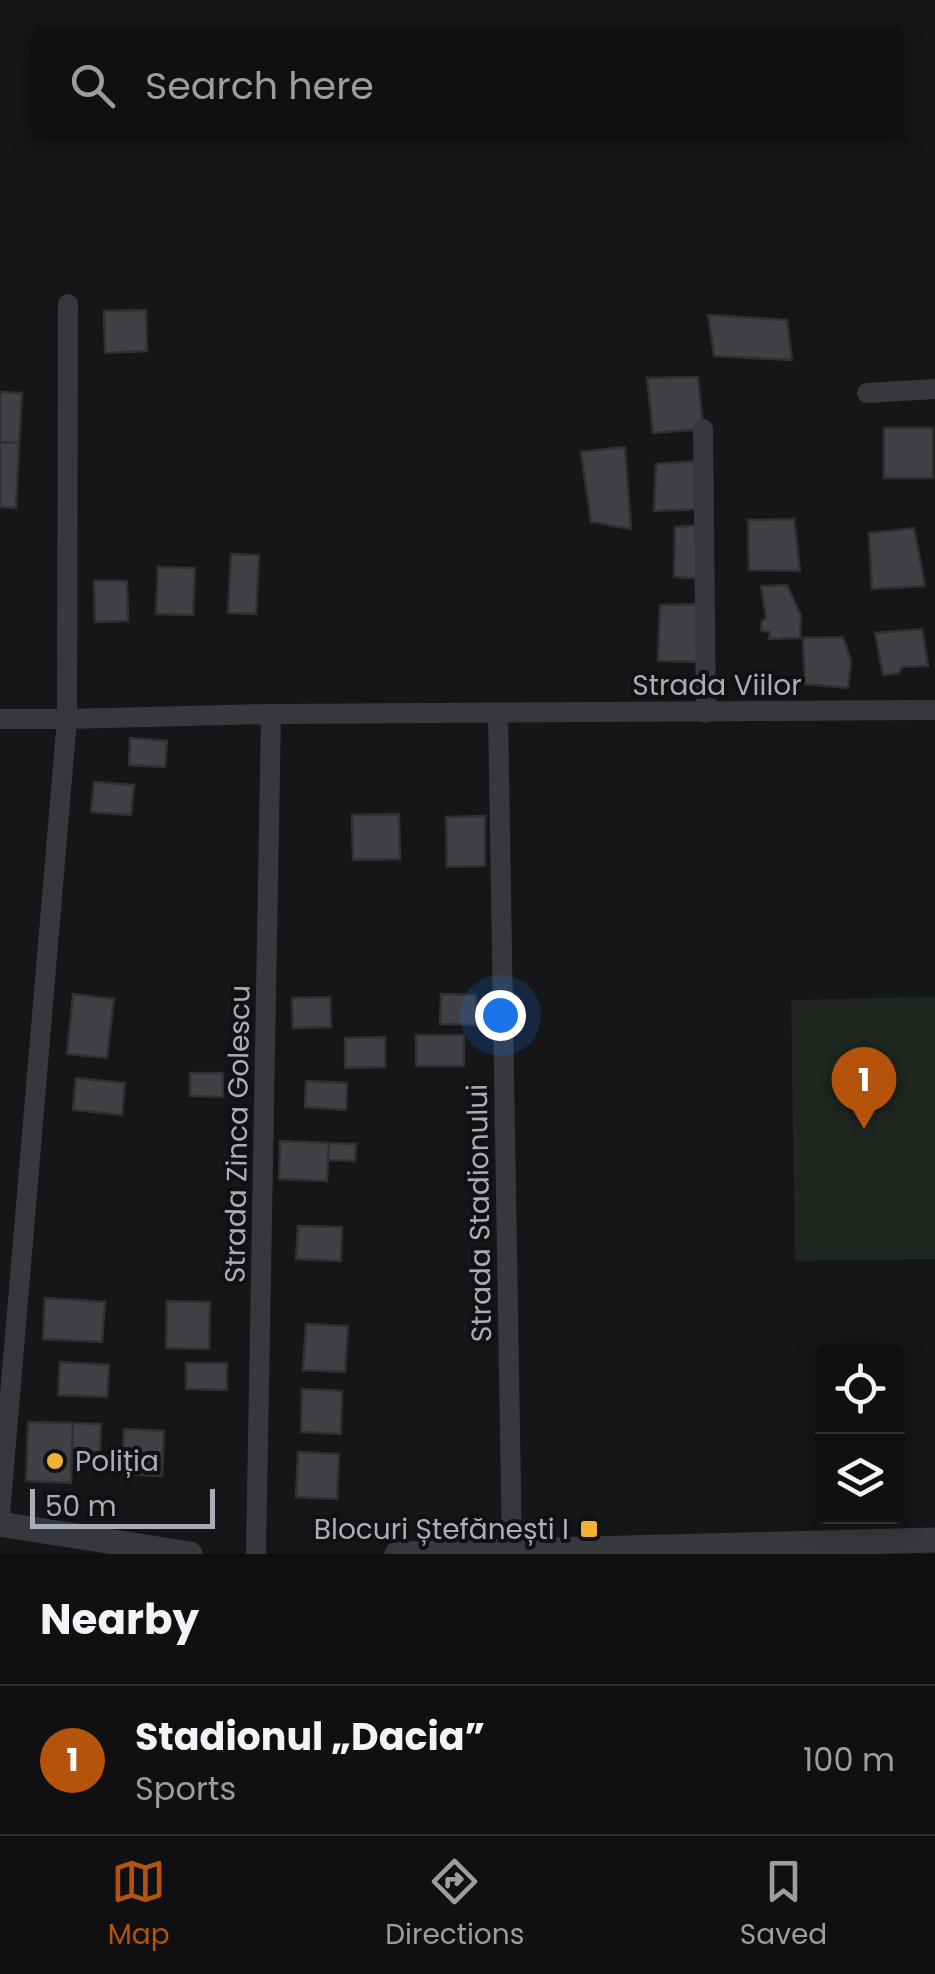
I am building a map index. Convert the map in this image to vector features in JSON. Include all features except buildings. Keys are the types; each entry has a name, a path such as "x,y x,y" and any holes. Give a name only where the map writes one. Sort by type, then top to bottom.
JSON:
{"street":[{"path":"0,1514 67,719 68,304"},
{"path":"866,393 935,388"},
{"path":"702,428 706,712"},
{"name":"Strada Viilor","path":"498,713 935,710"},
{"path":"0,718 498,713"},
{"name":"Strada Stadionului","path":"498,713 512,1551"},
{"name":"Strada Zinca Golescu","path":"256,1554 272,714"},
{"path":"0,1524 87,1546 190,1554"},
{"path":"397,1554 669,1550 935,1540"}],"shaded area":[{"path":"935,997 935,1259 795,1261 791,1000"}],"place":[{"name":"Stadionul „Dacia”","path":"864,1129"},
{"name":"Poliția","path":"55,1461"},
{"name":"Blocuri Ștefănești I","path":"589,1529"}]}
